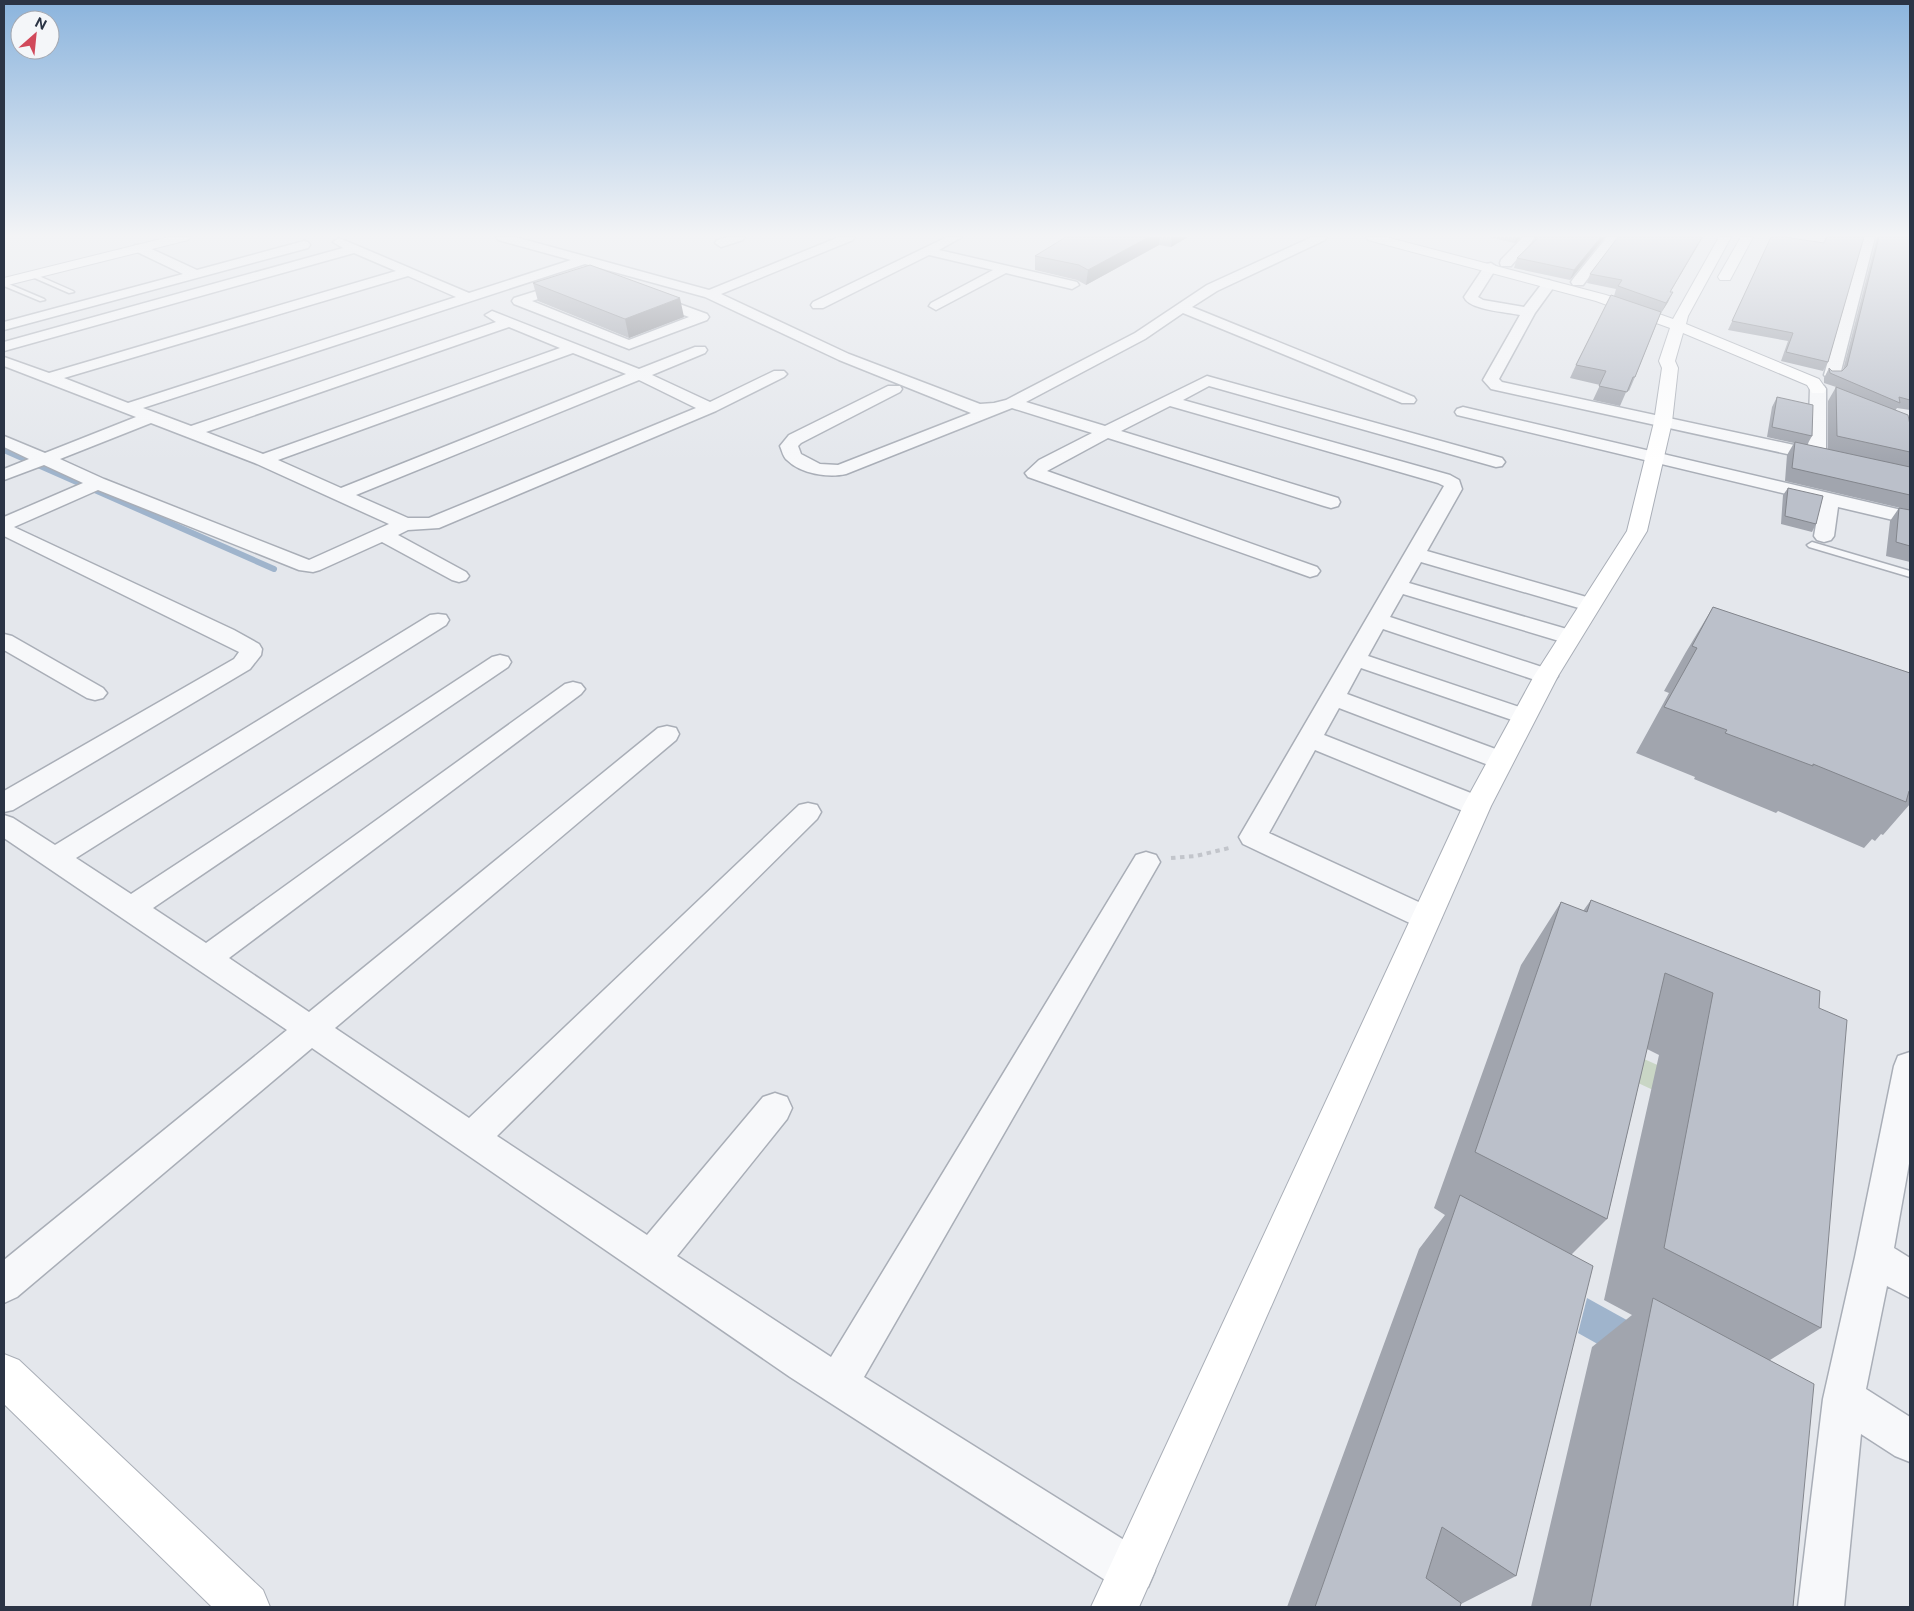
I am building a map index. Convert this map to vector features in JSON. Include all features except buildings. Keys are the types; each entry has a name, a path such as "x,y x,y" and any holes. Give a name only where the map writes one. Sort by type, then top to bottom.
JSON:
{"street":[{"path":"4,326 55,312"},
{"path":"4,347 130,312"},
{"path":"50,378 272,312"},
{"path":"128,408 443,312"},
{"path":"488,312 638,374 710,408"},
{"path":"547,312 629,345 702,317 690,312"},
{"path":"749,312 861,364 975,409 1004,406 1106,432 1332,502"},
{"path":"894,389 795,439 789,446 793,457 816,469 840,470 1004,406 1140,336 1176,312"},
{"path":"1192,312 1408,400"},
{"path":"1528,312 1491,380 1497,386 1836,460"},
{"path":"1631,312 1676,328 1695,330 1803,386 1818,389 1835,396"},
{"path":"1115,1607 1477,806 1523,716 1546,676 1637,531 1663,422 1670,368 1667,361 1676,328 1685,312"},
{"path":"1832,375 1849,312"},
{"path":"191,432 510,322"},
{"path":"1670,368 1682,364 1695,330"},
{"path":"263,460 573,348"},
{"path":"340,495 700,350"},
{"path":"4,361 263,460 405,524 432,524 710,408 779,374"},
{"path":"1310,571 1034,473 1045,464 1208,381 1496,462"},
{"path":"1817,456 1818,389"},
{"path":"1169,401 1450,481 1453,484 1453,490 1310,739 1253,833 1253,837 1257,841 1426,918"},
{"path":"1463,412 1910,518"},
{"path":"4,475 151,417"},
{"path":"4,441 98,483 306,566 313,566 405,524"},
{"path":"4,524 98,483"},
{"path":"1818,540 1830,499"},
{"path":"4,529 226,635 251,649 250,655 242,664 4,803"},
{"path":"384,535 459,576"},
{"path":"1416,554 1589,605"},
{"path":"1397,586 1569,637"},
{"path":"55,858 438,620"},
{"path":"1378,620 1546,676"},
{"path":"4,641 95,693"},
{"path":"1356,659 1523,716"},
{"path":"131,908 500,662"},
{"path":"206,959 573,689"},
{"path":"1334,697 1500,760"},
{"path":"4,1284 667,734"},
{"path":"1310,739 1477,806"},
{"path":"471,1139 808,812"},
{"path":"4,825 131,908 650,1260 837,1384 1132,1571"},
{"path":"837,1384 1146,862"},
{"path":"1821,1607 1844,1399 1874,1257 1910,1066"},
{"path":"650,1260 774,1108"},
{"path":"1874,1257 1910,1279"},
{"path":"4,1375 246,1607"},
{"path":"1844,1399 1910,1441"}],"lane":[{"path":"1818,540 1910,574"}],"path":[{"path":"1146,862 1220,851 1253,837"}],"green space":[{"path":"1599,1039 1671,1071 1666,1096 1593,1062"}],"water":[{"path":"1587,1298 1717,1370 1712,1408 1578,1333"}],"waterway":[{"path":"4,450 274,569"}]}
